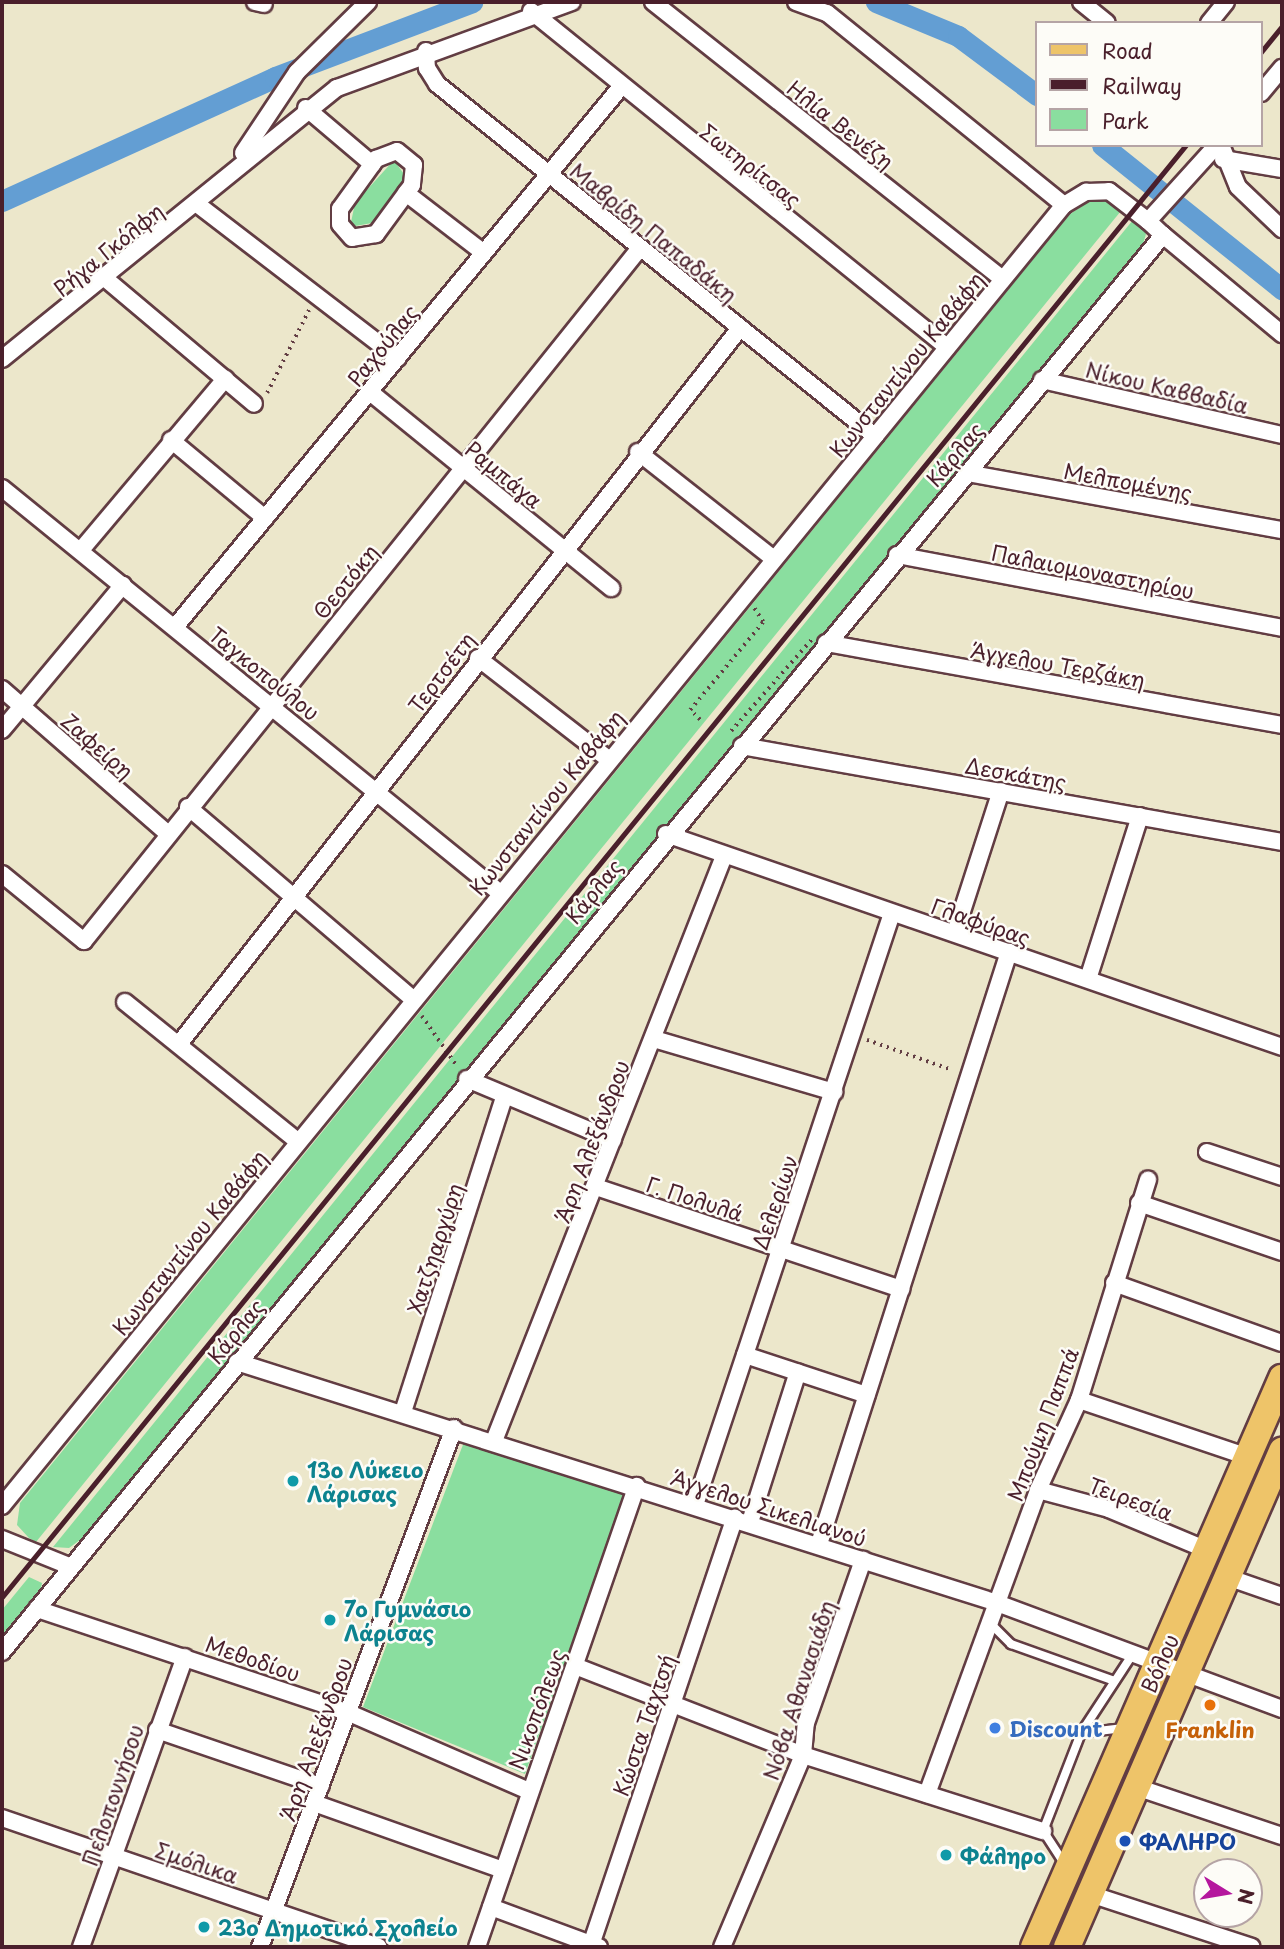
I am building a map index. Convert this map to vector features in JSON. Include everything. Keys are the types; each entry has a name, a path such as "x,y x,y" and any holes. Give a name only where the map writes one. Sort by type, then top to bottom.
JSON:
{"main road":[{"name":"Βόλου","path":"1034,1947 1130,1727 1148,1655 1207,1550 1282,1378"},
{"name":"Βόλου","path":"1067,1947 1282,1451"}],"street":[{"path":"236,165 297,72 368,2"},
{"path":"236,165 306,108 377,68 531,12 572,2"},
{"name":"Ηλία Βενέζη","path":"653,2 1002,279"},
{"path":"796,2 827,13 1064,205"},
{"path":"1081,2 1105,21"},
{"path":"1211,21 1226,2"},
{"name":"Σωτηρίτσας","path":"531,12 620,88 947,347"},
{"name":"Μαβρίδη Παπαδάκη","path":"426,51 426,68 437,84 874,436"},
{"path":"1263,91 1282,68"},
{"name":"Ραχούλας","path":"175,627 620,88"},
{"path":"306,108 372,164"},
{"path":"1220,150 1197,165 1152,217 1163,235 1282,334"},
{"path":"1220,150 1282,169"},
{"path":"1220,150 1245,195 1282,229"},
{"path":"389,151 410,159 414,179 371,237 347,234 340,209 372,164 389,151"},
{"name":"Ρήγα Γκόλφη","path":"2,359 107,280 197,204 236,165"},
{"name":"Κωνσταντίνου Καβάφη","path":"2,1506 499,892 1064,205 1086,192 1110,191 1152,217"},
{"path":"406,193 484,253"},
{"path":"197,204 398,358"},
{"name":"Κάρλας","path":"2,1652 69,1566 666,834 742,746 1163,235"},
{"name":"Θεοτόκη","path":"2,874 84,941 140,877 167,833 640,248"},
{"path":"107,280 254,404"},
{"name":"Τερτσέτη","path":"179,1044 562,548 740,328"},
{"path":"81,550 225,379"},
{"name":"Νίκου Καββαδία","path":"1042,380 1282,436"},
{"name":"Ραμπάγα","path":"370,392 611,588"},
{"path":"172,440 265,518"},
{"path":"638,452 774,559"},
{"name":"Μελπομένης","path":"967,473 1282,530"},
{"name":"Ταγκοπούλου","path":"4,495 81,550 499,892"},
{"name":"Παλαιομοναστηρίου","path":"897,555 1282,628"},
{"path":"2,730 123,585"},
{"name":"Άγγελου Τερζάκη","path":"826,643 1282,725"},
{"path":"478,658 608,759"},
{"name":"Ζαφείρη","path":"2,690 167,833"},
{"name":"Δεσκάτης","path":"742,746 1282,842"},
{"path":"955,933 1001,792"},
{"path":"188,807 413,999"},
{"path":"1088,979 1140,816"},
{"name":"Γλαφύρας","path":"666,834 1282,1047"},
{"name":"Άρη Αλεξάνδρου","path":"494,1441 724,856"},
{"name":"Δελερίων","path":"695,1505 892,913"},
{"path":"819,1544 1009,952"},
{"path":"125,1002 298,1141"},
{"path":"654,1039 834,1092"},
{"path":"467,1079 613,1140"},
{"name":"Χατζηαργύρη","path":"403,1412 505,1097"},
{"path":"1207,1152 1282,1177"},
{"name":"Μπούμη Παππά","path":"927,1794 1038,1490 1079,1400 1148,1180"},
{"name":"Γ. Πολυλά","path":"596,1187 901,1289"},
{"path":"1139,1203 1282,1252"},
{"path":"1114,1283 1282,1343"},
{"path":"745,1355 867,1395"},
{"name":"Άγγελου Σικελιανού","path":"237,1362 637,1486 997,1603 1148,1655 1185,1674 1282,1709"},
{"name":"Κώστα Ταχτσή","path":"595,1946 672,1703 798,1372"},
{"path":"1079,1400 1248,1457"},
{"name":"Άρη Αλεξάνδρου","path":"260,1947 454,1428"},
{"name":"Νικοπόλεως","path":"477,1947 637,1486"},
{"name":"Τειρεσία","path":"1038,1490 1109,1509 1207,1550"},
{"path":"2,1539 69,1566"},
{"name":"Νόβα Αθανασιάδη","path":"722,1947 803,1755 806,1723 863,1560"},
{"path":"1227,1577 1282,1596"},
{"name":"Μεθοδίου","path":"37,1609 347,1712 529,1791"},
{"name":"Πελοποννήσου","path":"81,1947 185,1657"},
{"path":"575,1666 803,1755 1044,1831"},
{"path":"157,1730 321,1786"},
{"path":"1136,1787 1282,1836"},
{"path":"314,1803 503,1870"},
{"name":"Σμόλικα","path":"2,1818 379,1947"},
{"path":"1090,1894 1252,1947"},
{"path":"491,1907 595,1946"}],"lane":[{"path":"990,1623 1010,1644 1115,1681"},
{"path":"1068,1870 1044,1831 1081,1733 1115,1681 1148,1655"},
{"path":"1081,1733 1130,1727"}],"path":[{"path":"254,404 270,391 320,298"},
{"path":"700,720 691,710 763,622 745,595"},
{"path":"413,999 445,1056 467,1079"},
{"path":"852,1035 971,1077"}],"green space":[{"path":"394,160 406,177 372,223 350,227 355,203"},
{"path":"1096,197 1125,206 36,1542 29,1538 17,1525 20,1503 1070,214"},
{"path":"1137,215 1146,234 1141,251 84,1537 69,1548 53,1547"},
{"path":"464,1442 626,1491 525,1774 363,1707"},
{"path":"29,1577 42,1583 40,1593 2,1639 2,1610"}],"waterway":[{"path":"2,201 275,77 472,2"},
{"path":"876,2 958,36 1036,94"},
{"path":"1104,147 1282,289"}],"railway":[{"path":"1263,50 1282,26"},
{"path":"2,1597 1184,147"}],"place":[{"name":"13ο Λύκειο Λάρισας","path":"293,1481"},
{"name":"7ο Γυμνάσιο Λάρισας","path":"330,1620"},
{"name":"Franklin","path":"1210,1705"},
{"name":"Discount","path":"995,1728"},
{"name":"ΦΑΛΗΡΟ","path":"1125,1841"},
{"name":"Φάληρο","path":"946,1855"},
{"name":"23ο Δημοτικό Σχολείο","path":"204,1927"}]}
